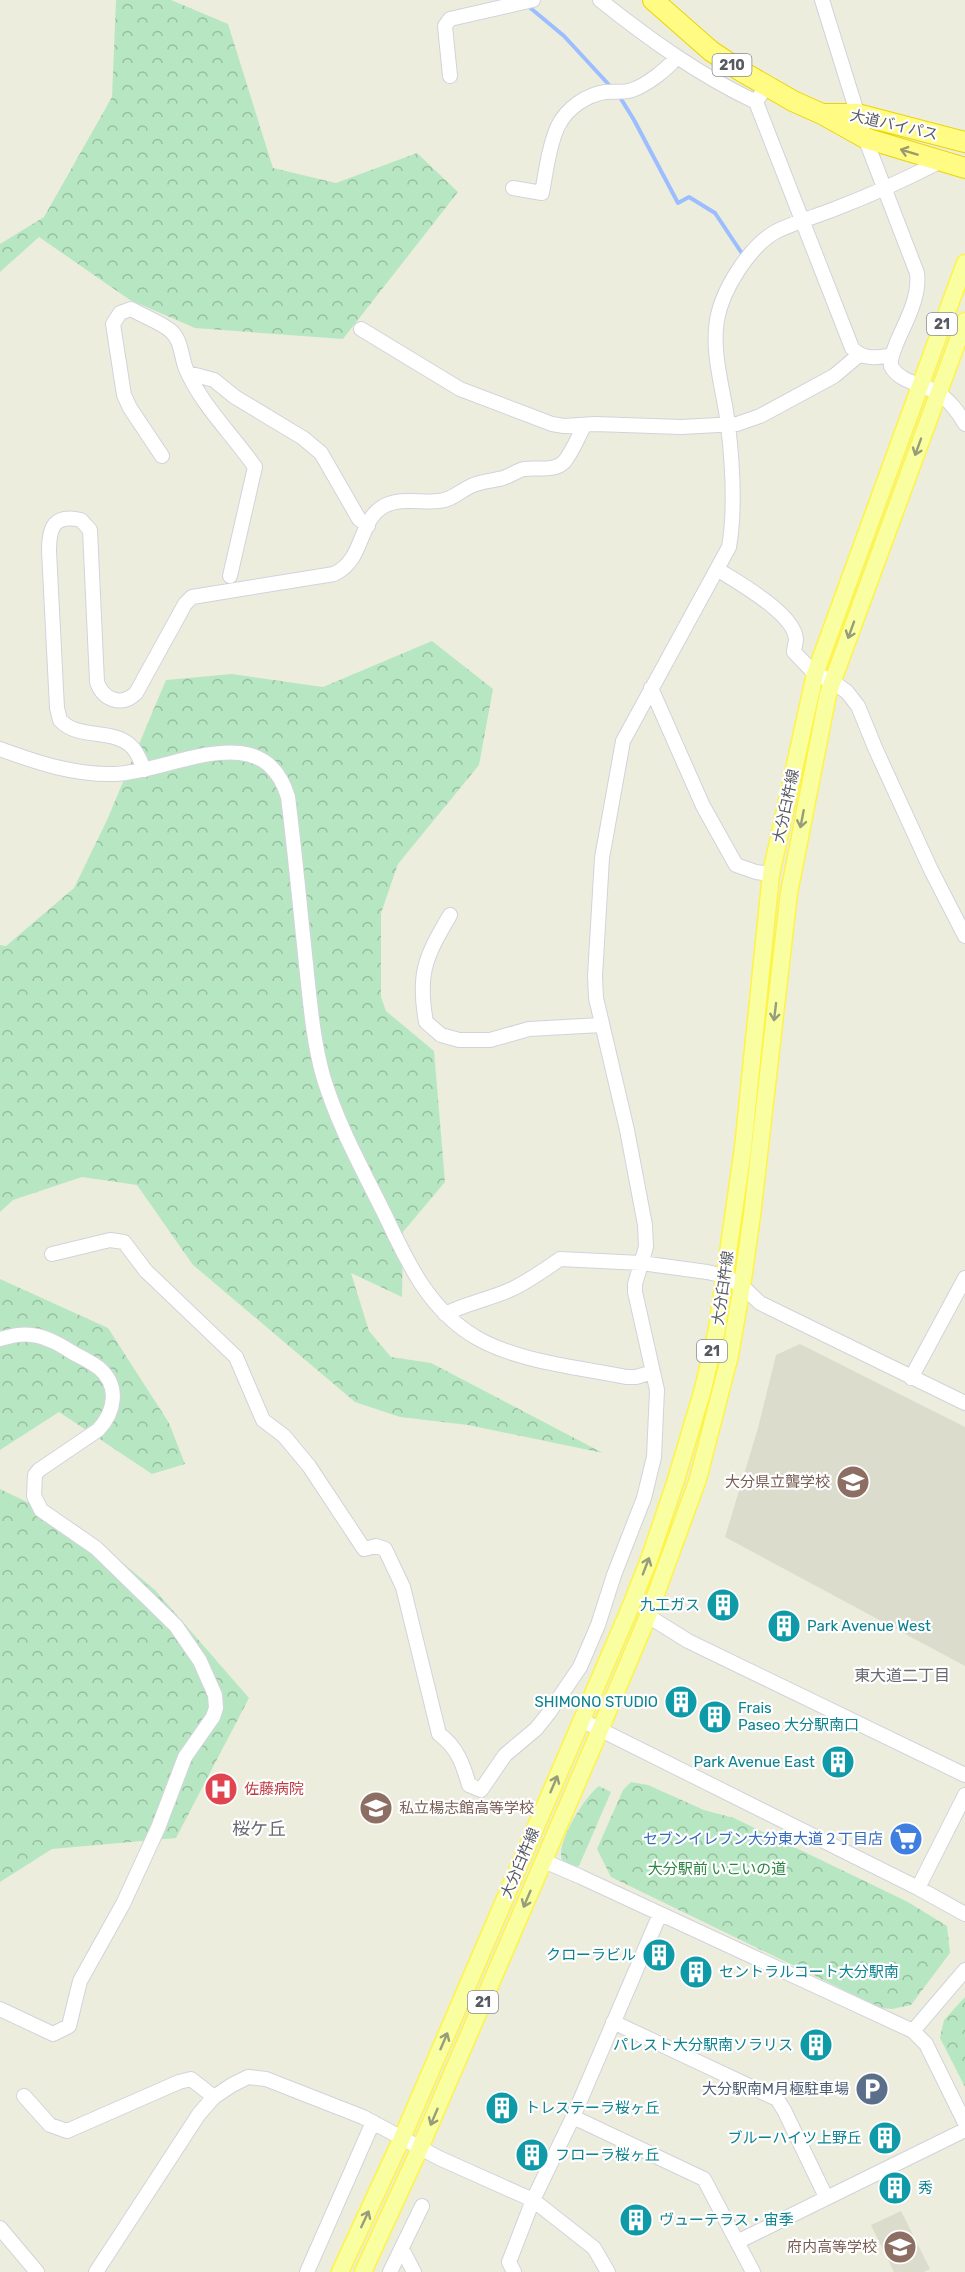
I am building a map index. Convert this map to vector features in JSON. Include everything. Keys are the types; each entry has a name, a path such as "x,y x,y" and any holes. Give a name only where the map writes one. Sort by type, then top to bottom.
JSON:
{"highway":[{"name":"大道バイパス","path":"653,0 761,94 822,114 865,138 965,168"},
{"name":"大道バイパス","path":"822,114 856,114 965,142"}],"main road":[{"name":"大分臼杵線","path":"340,2272 402,2138 630,1608 662,1523 703,1389 717,1329 743,1148 771,874 815,674 965,263"},
{"name":"大分臼杵線","path":"363,2272 420,2148 648,1616 681,1528 709,1440 730,1355 742,1286 789,893 832,681 965,321"}],"street":[{"path":"450,76 445,26 447,23 456,17 533,0"},
{"path":"600,0 676,58 723,86 761,94 802,222 852,348 859,355 881,357 892,355"},
{"path":"822,0 856,114 913,262 918,281 915,299 892,355 893,370 900,376 938,393 952,406 965,424"},
{"path":"513,188 542,193 549,155 558,125 572,108 587,97 604,92 632,90 667,69 676,58"},
{"path":"52,1254 110,1240 124,1242 146,1271 236,1357 263,1420 284,1436 309,1466 364,1549 376,1546 385,1549 403,1587 439,1734 449,1741 462,1761 469,1785 481,1790 505,1755 536,1729 553,1708 580,1667 589,1649 640,1512 653,1470 657,1402 653,1372 635,1292 646,1247 645,1225 627,1130 601,1024 595,976 602,858 622,741 729,547 732,528 728,425 717,345 717,320 725,294 739,269 756,247 776,232 885,189 937,163 945,162"},
{"path":"162,456 124,395 113,324 120,313 130,309 171,330 179,342 188,373 200,393 255,467 230,576"},
{"path":"361,329 429,371 473,394 552,424 564,426 595,424 728,425 760,416 834,376 859,355"},
{"path":"188,373 214,380 235,398 303,438 321,453 356,515 368,526"},
{"path":"144,770 134,750 125,742 116,738 74,730 60,720 57,708 49,551 50,530 56,523 63,518 81,520 90,530 97,682 105,695 118,701 126,700 136,693 192,597 334,574 353,559 378,510 388,504 448,500 478,483 505,477 524,469 560,465 566,459 584,426"},
{"path":"717,569 755,593 787,620 796,637 794,652 815,674 832,681 847,692 858,706 931,870 965,936"},
{"path":"651,688 703,806 736,865 771,874"},
{"path":"0,749 51,767 78,772 117,774 205,755 235,752 252,755 265,762 281,779 288,797 310,1009 323,1075 343,1131 407,1261 422,1286 445,1314 477,1338 509,1352 626,1377 636,1377 653,1372"},
{"path":"450,915 425,962 423,983 426,1022 441,1035 459,1040 490,1040 529,1029 601,1024"},
{"path":"445,1314 462,1305 518,1286 560,1259 641,1263 725,1276 742,1286 759,1303 965,1403"},
{"path":"911,1378 965,1278"},
{"path":"0,1339 29,1334 43,1337 99,1369 106,1377 112,1388 113,1399 106,1422 98,1430 39,1470 35,1475 34,1496 41,1510 108,1558 176,1626 200,1661 215,1695 216,1708 213,1717 182,1764 158,1828 123,1904 80,1981 69,2026 53,2034 0,2009"},
{"path":"648,1616 688,1641 965,1776"},
{"path":"581,1720 918,1888 965,1914"},
{"path":"918,1888 965,1796"},
{"path":"544,1862 913,2031 926,2044 965,2123"},
{"path":"514,2272 509,2262 533,2200 573,2117 660,1914"},
{"path":"913,2031 965,1970"},
{"path":"613,2022 777,2099 826,2197"},
{"path":"96,2272 199,2114 214,2097 248,2078 266,2079 373,2122 420,2148 533,2200 594,2248 608,2272"},
{"path":"24,2096 50,2126 67,2131 179,2082 191,2079 214,2097"},
{"path":"573,2117 704,2179 753,2272"},
{"path":"308,2272 373,2122"},
{"path":"737,2242 965,2130"},
{"path":"390,2272 422,2206"},
{"path":"0,2228 37,2272"},
{"path":"402,2249 414,2272"}],"shaded area":[{"name":"大分県立聾学校","path":"800,1344 965,1427 965,1666 725,1537 758,1428 776,1355"},
{"name":"府内高等学校","path":"901,2211 930,2269 924,2272 894,2272 871,2225"}],"green space":[{"path":"116,0 171,0 228,24 273,168 336,183 417,153 458,192 343,339 195,328 130,300 39,237 0,272 0,244 44,217 112,97"},
{"path":"432,641 493,689 479,765 398,864 381,913 381,997 386,1011 434,1051 445,1182 403,1232 402,1297 351,1273 369,1331 391,1357 431,1363 603,1453 468,1425 400,1417 355,1402 193,1265 137,1185 82,1177 13,1200 0,1212 0,945 6,946 74,888 107,820 166,680 232,674 323,687"},
{"path":"0,1279 108,1328 169,1423 185,1464 152,1474 59,1412 0,1450"},
{"path":"0,1489 81,1528 155,1590 249,1698 176,1838 52,1849 0,1882"},
{"name":"大分駅前 いこいの道","path":"631,1782 648,1785 704,1810 734,1818 908,1902 947,1926 950,1953 911,2005 892,2009 881,2008 611,1877 597,1849 623,1790"},
{"path":"599,1786 611,1792 579,1866 575,1867 562,1860 563,1843 579,1810"},
{"path":"965,1997 965,2087 940,2038 944,2020"}],"waterway":[{"path":"528,6 564,36 611,87"},
{"path":"618,94 678,203 689,197 715,213 741,252 744,253"}],"place":[{"name":"大分県立聾学校","path":"853,1482"},
{"name":"九工ガス","path":"723,1605"},
{"name":"Park Avenue West","path":"784,1626"},
{"name":"SHIMONO STUDIO","path":"681,1702"},
{"name":"Frais Paseo 大分駅南口","path":"715,1717"},
{"name":"Park Avenue East","path":"838,1762"},
{"name":"佐藤病院","path":"221,1789"},
{"name":"私立楊志館高等学校","path":"376,1808"},
{"name":"セブンイレブン大分東大道２丁目店","path":"906,1839"},
{"name":"クローラビル","path":"659,1955"},
{"name":"セントラルコート大分駅南","path":"696,1972"},
{"name":"パレスト大分駅南ソラリス","path":"816,2045"},
{"name":"大分駅南M月極駐車場","path":"872,2089"},
{"name":"トレステーラ桜ヶ丘","path":"502,2108"},
{"name":"ブルーハイツ上野丘","path":"885,2138"},
{"name":"フローラ桜ヶ丘","path":"532,2155"},
{"name":"秀","path":"895,2188"},
{"name":"ヴューテラス・宙季","path":"636,2220"},
{"name":"府内高等学校","path":"900,2247"}],"district":[{"name":"東大道二丁目","path":"902,1675"},
{"name":"桜ケ丘","path":"259,1829"}]}
